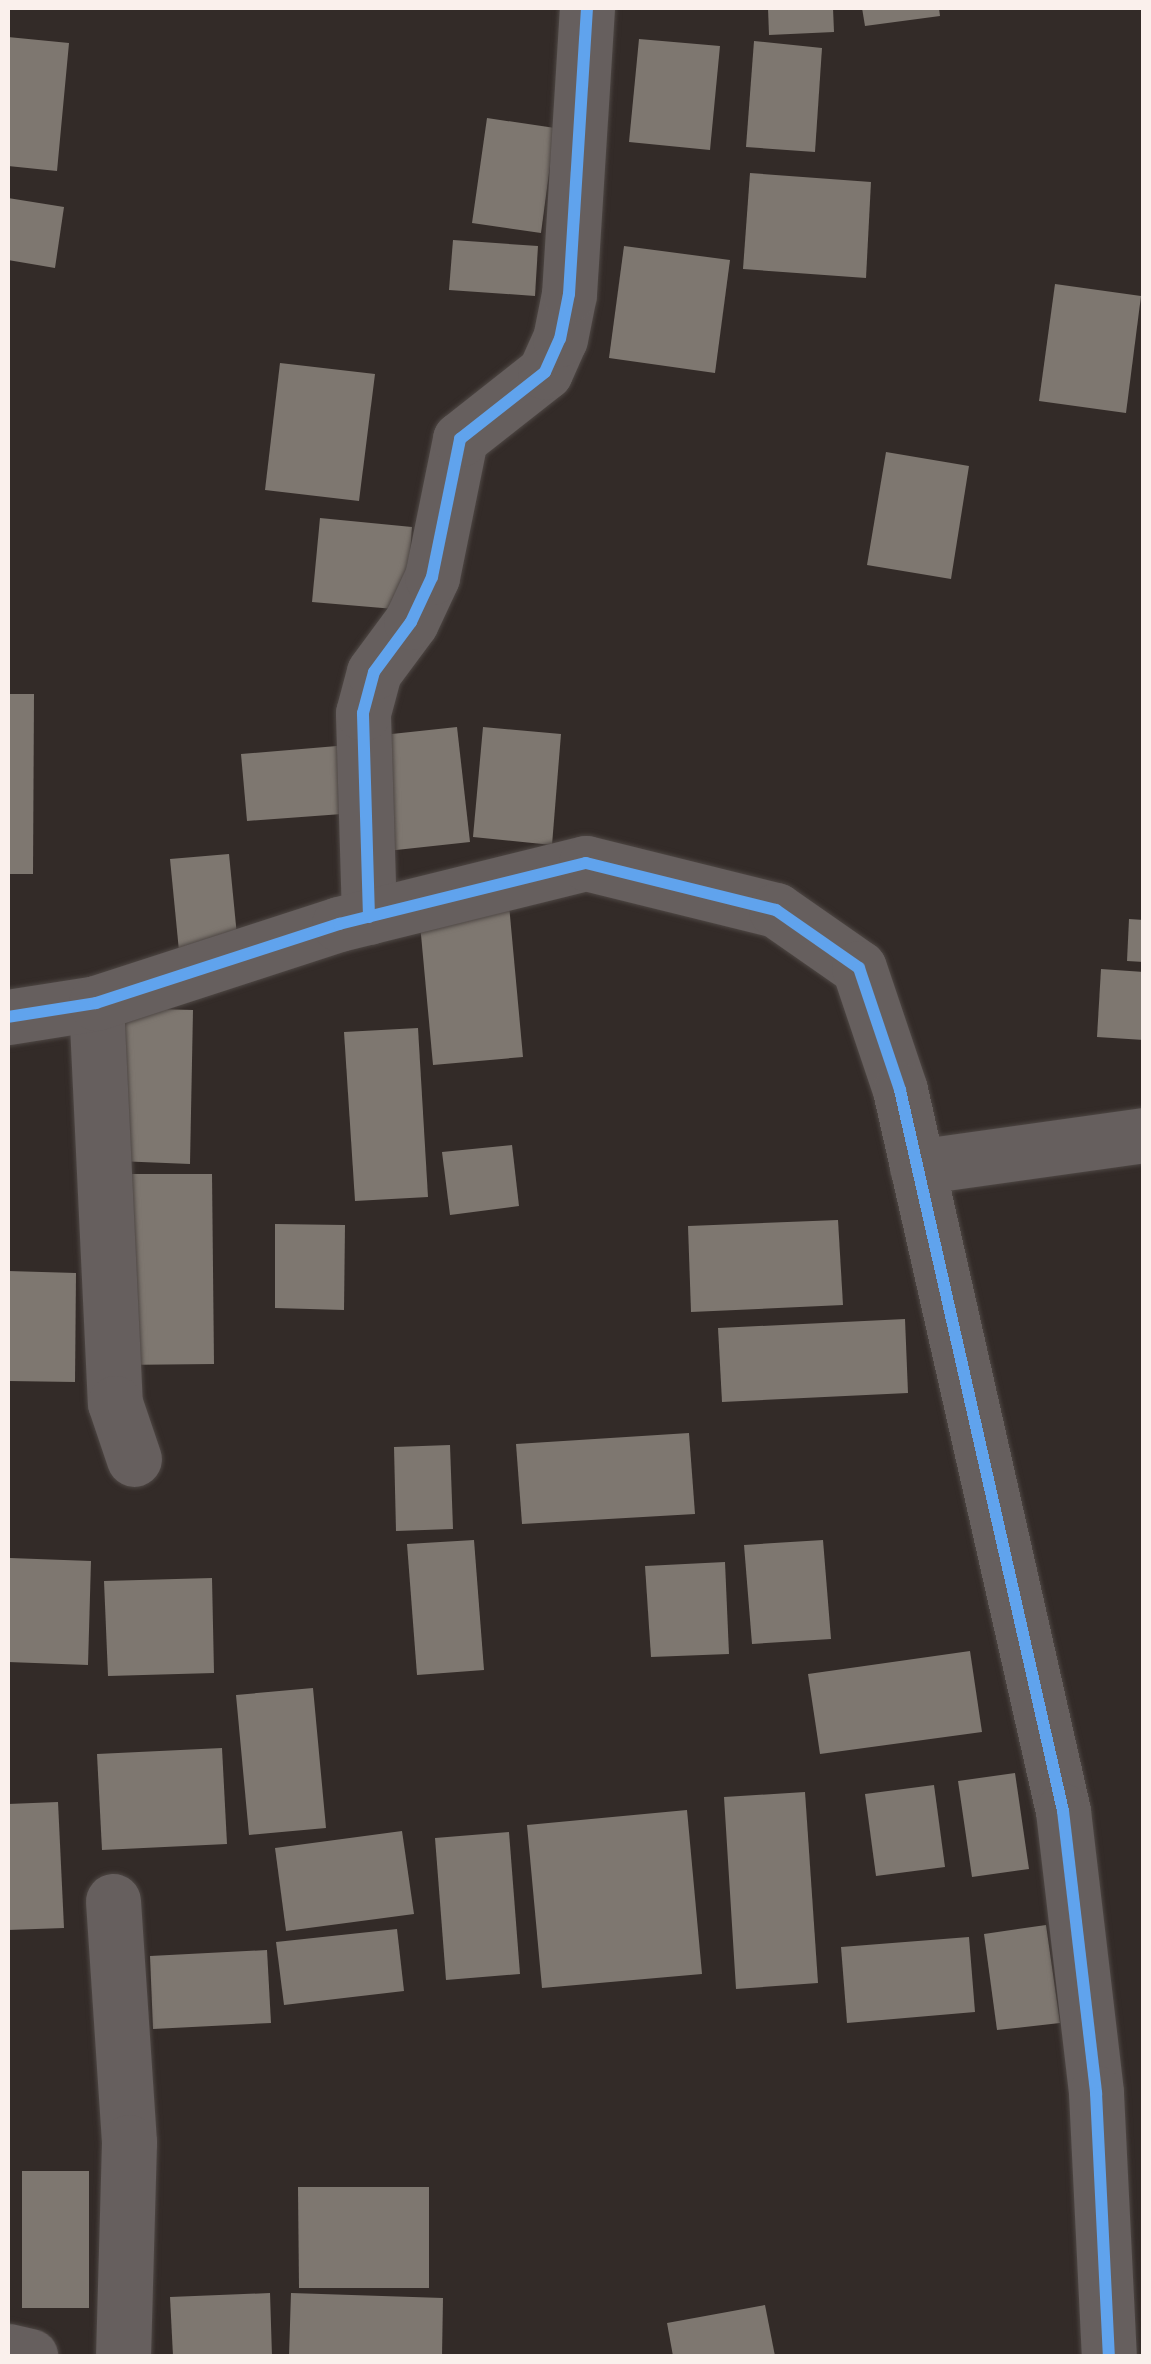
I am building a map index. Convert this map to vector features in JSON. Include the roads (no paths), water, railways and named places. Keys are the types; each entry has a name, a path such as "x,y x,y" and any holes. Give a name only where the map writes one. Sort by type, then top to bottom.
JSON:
{"street":[{"path":"370,917 363,713 374,672 412,622 432,577 460,438 545,372 560,340 569,294 587,8"},
{"path":"8,1018 96,1003 370,917 586,863 776,910 859,968 900,1090 1063,1811 1096,2093 1109,2356"},
{"path":"96,1003 115,1403 134,1459"},
{"path":"917,1167 1144,1135"},
{"path":"113,1902 129,2142 124,2356"},
{"path":"8,2351 30,2356"}]}
